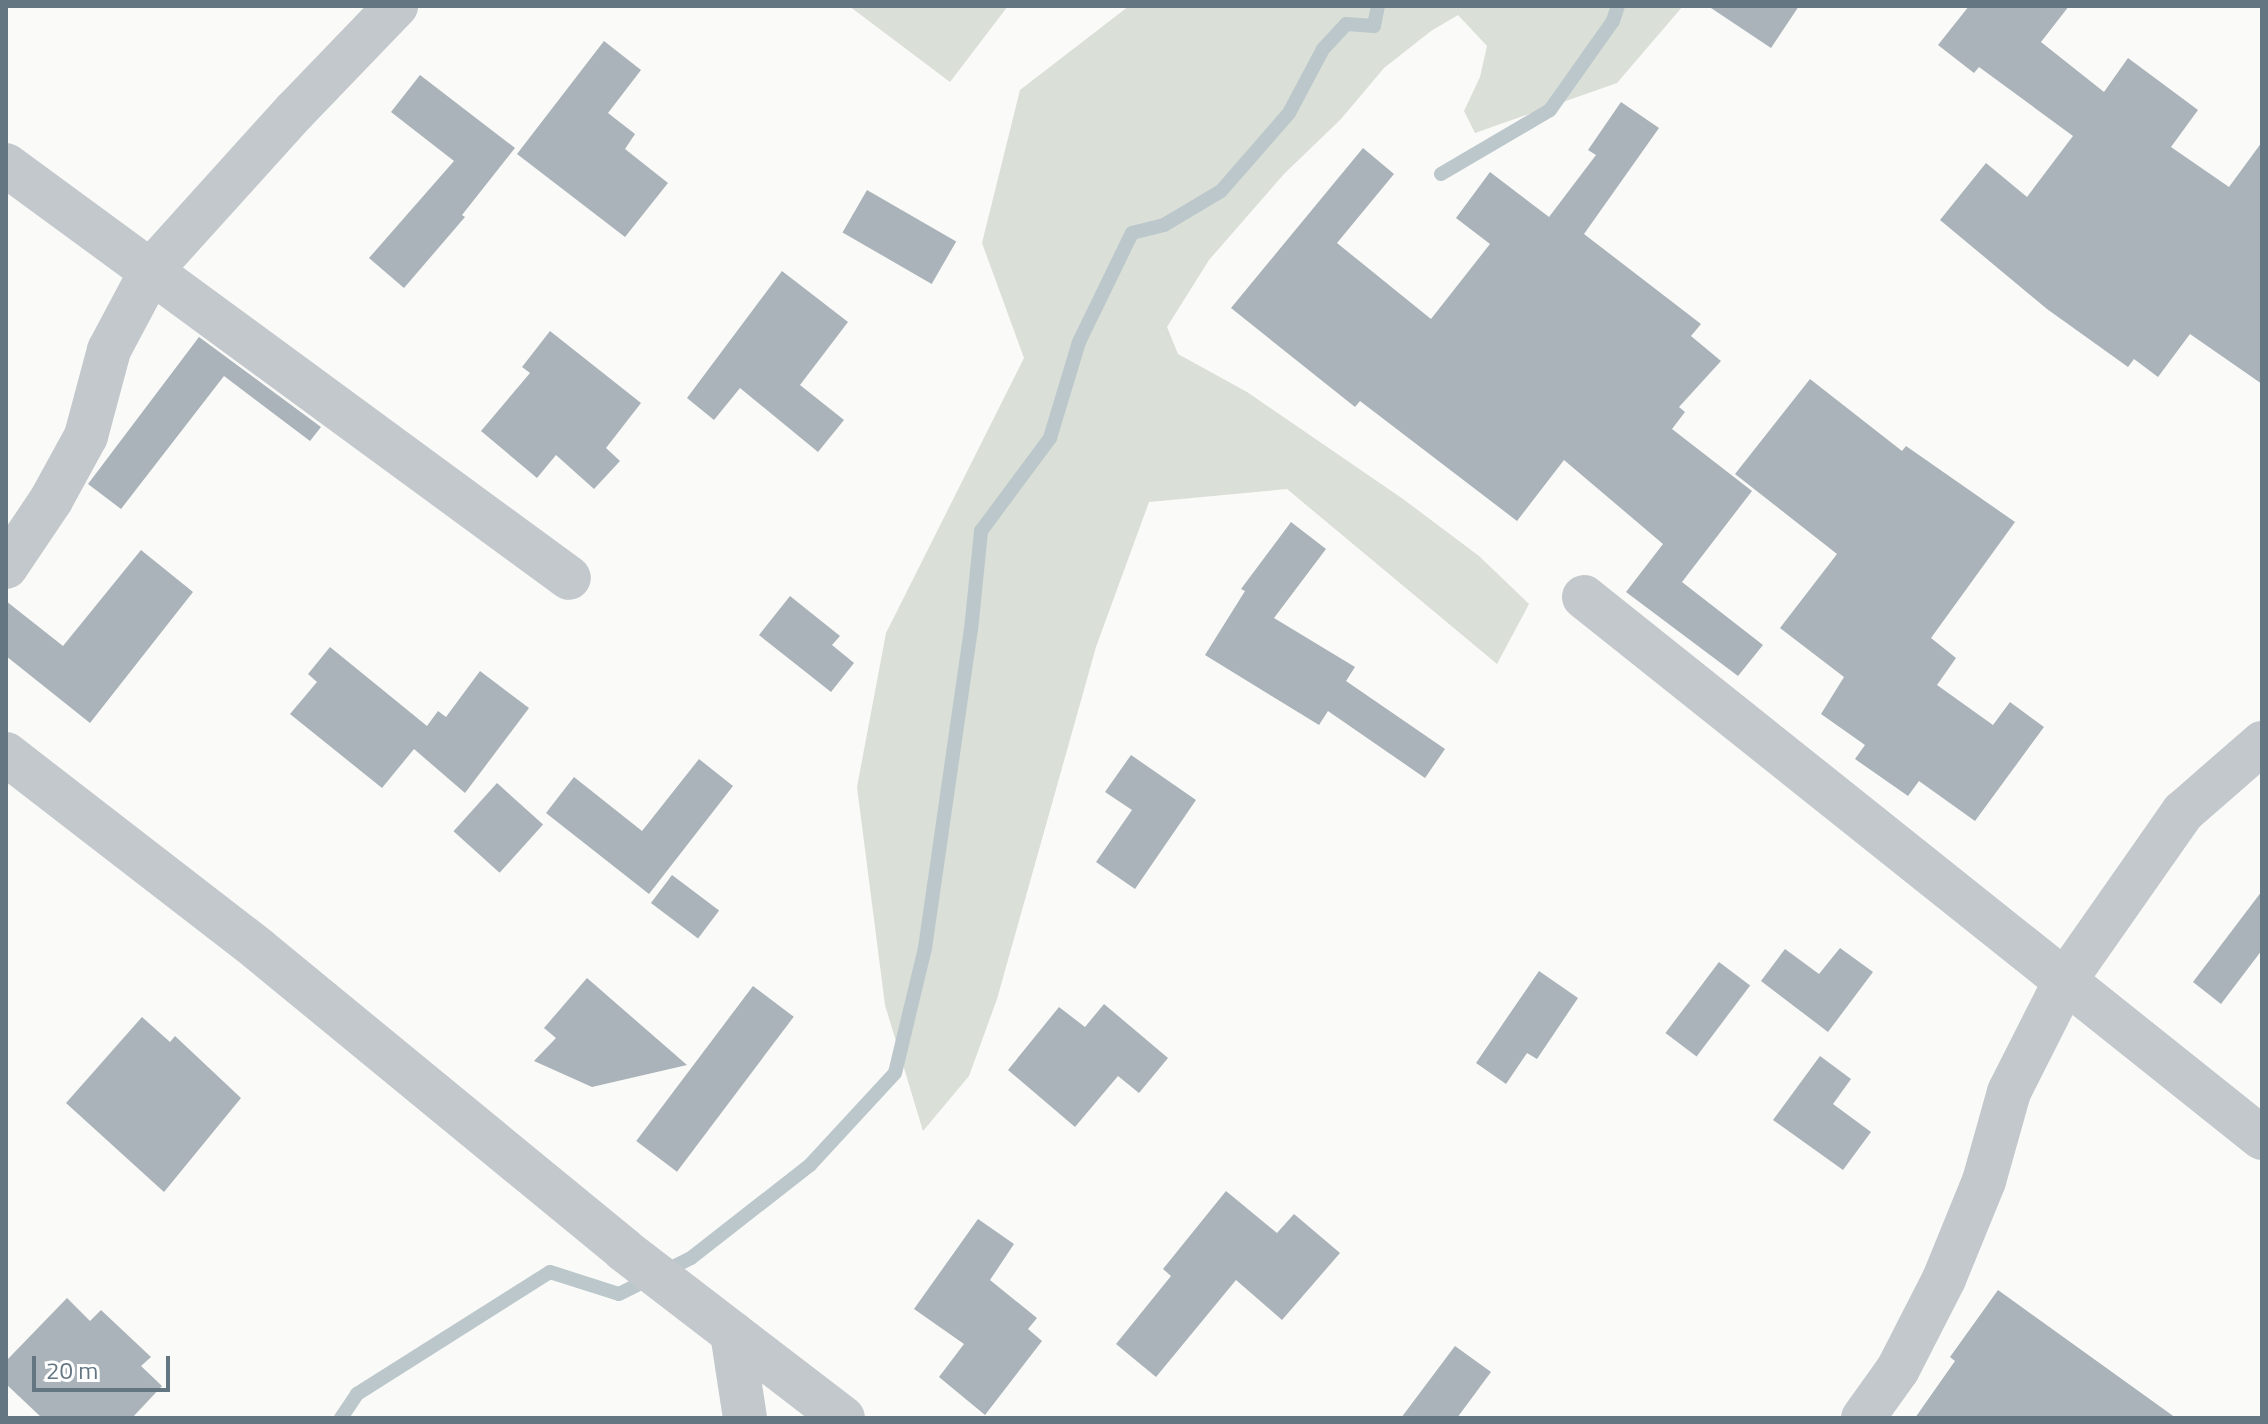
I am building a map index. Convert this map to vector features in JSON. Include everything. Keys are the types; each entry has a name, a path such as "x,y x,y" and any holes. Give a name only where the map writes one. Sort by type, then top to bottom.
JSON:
{"street":[{"path":"6,567 51,500 86,436 109,350 152,269 295,111 396,6"},
{"path":"6,165 152,269 569,578"},
{"path":"1584,597 2262,1138"},
{"path":"1863,1418 1898,1369 1944,1279 1984,1181 2009,1092 2066,979 2183,812 2262,743"},
{"path":"6,754 258,949 624,1250 843,1418"},
{"path":"732,1333 745,1418"}],"shaded area":[{"path":"849,6 1008,6 950,82"},
{"path":"1129,6 1683,6 1617,83 1475,133 1464,111 1480,77 1487,46 1458,15 1431,31 1384,68 1341,119 1284,174 1209,260 1167,327 1178,354 1247,392 1403,499 1479,556 1529,604 1497,664 1287,489 1149,502 1096,647 997,999 969,1076 923,1131 885,1005 857,787 886,633 1024,358 982,243 1020,90"}],"building":[{"path":"1708,6 1799,6 1771,48"},
{"path":"1969,6 2069,6 2041,42 2104,92 2128,58 2198,110 2171,147 2229,187 2262,142 2262,384 2190,334 2158,377 2134,359 2128,367 2047,309 1940,220 1986,163 2027,197 2073,136 1979,67 1974,73 1938,45"},
{"path":"604,41 641,70 608,113 635,134 625,149 668,183 625,237 517,154"},
{"path":"420,75 515,148 462,215 465,217 404,288 369,258 454,161 391,112"},
{"path":"1621,102 1659,128 1584,234 1701,324 1691,336 1721,361 1679,407 1685,412 1672,429 1752,491 1682,582 1763,645 1738,676 1626,592 1663,544 1564,460 1517,521 1360,401 1355,407 1231,308 1363,148 1394,174 1337,243 1431,319 1490,244 1456,218 1490,172 1549,217 1596,155 1588,150"},
{"path":"867,190 956,242 932,284 842,232"},
{"path":"782,271 848,322 800,385 844,420 818,452 740,388 714,420 687,398"},
{"path":"550,331 641,403 606,448 620,461 594,489 556,455 537,478 481,431 530,373 522,367"},
{"path":"199,337 321,427 310,441 224,376 121,509 88,484"},
{"path":"1810,379 1902,451 1906,446 2015,522 1931,638 1956,658 1937,685 1993,725 2010,702 2044,727 1975,821 1919,781 1908,796 1855,759 1865,745 1821,714 1844,677 1780,628 1837,554 1735,474"},
{"path":"1291,522 1326,549 1274,618 1355,667 1346,681 1445,749 1425,778 1328,711 1319,725 1205,655 1245,591 1241,589"},
{"path":"141,550 193,592 90,723 6,656 6,601 63,646"},
{"path":"790,596 840,636 832,645 854,663 831,692 759,635"},
{"path":"330,647 427,726 438,711 446,717 480,671 529,708 465,793 414,749 382,788 290,714 317,682 308,674"},
{"path":"1131,755 1196,800 1135,889 1096,862 1132,810 1105,792"},
{"path":"699,759 733,786 649,894 546,813 574,777 642,831"},
{"path":"497,783 543,824 500,873 454,831"},
{"path":"672,875 719,911 698,938 651,903"},
{"path":"2262,891 2262,950 2221,1004 2193,982"},
{"path":"1840,948 1873,972 1828,1032 1761,981 1785,949 1819,974"},
{"path":"1719,962 1750,985 1697,1057 1665,1033"},
{"path":"1539,971 1578,998 1537,1059 1527,1053 1506,1084 1476,1063"},
{"path":"587,978 687,1065 592,1087 534,1061 556,1038 544,1028"},
{"path":"753,986 794,1017 677,1172 636,1141"},
{"path":"1104,1004 1168,1058 1139,1093 1118,1076 1075,1127 1008,1070 1059,1007 1085,1027"},
{"path":"142,1017 170,1042 175,1036 241,1098 164,1192 66,1103"},
{"path":"1820,1056 1851,1079 1833,1104 1871,1132 1843,1170 1773,1120"},
{"path":"1226,1191 1277,1233 1294,1214 1340,1253 1282,1320 1236,1280 1156,1377 1116,1344 1171,1276 1163,1269"},
{"path":"978,1219 1014,1244 990,1280 1037,1318 1028,1329 1042,1341 985,1415 939,1377 964,1344 914,1309"},
{"path":"1998,1290 2176,1418 1915,1418 1955,1361 1950,1357"},
{"path":"67,1298 90,1321 101,1310 151,1357 141,1366 162,1386 132,1418 42,1418 6,1384 6,1361"},
{"path":"1455,1346 1491,1372 1457,1418 1401,1418"}],"waterway":[{"path":"341,1418 357,1394 550,1272 619,1294 691,1258 810,1165 895,1073 925,948 971,630 981,531 1050,438 1079,342 1132,233 1164,225 1221,191 1289,113 1323,49 1346,24 1374,26 1378,6"},
{"path":"1441,174 1550,110 1613,21 1618,6"}]}
